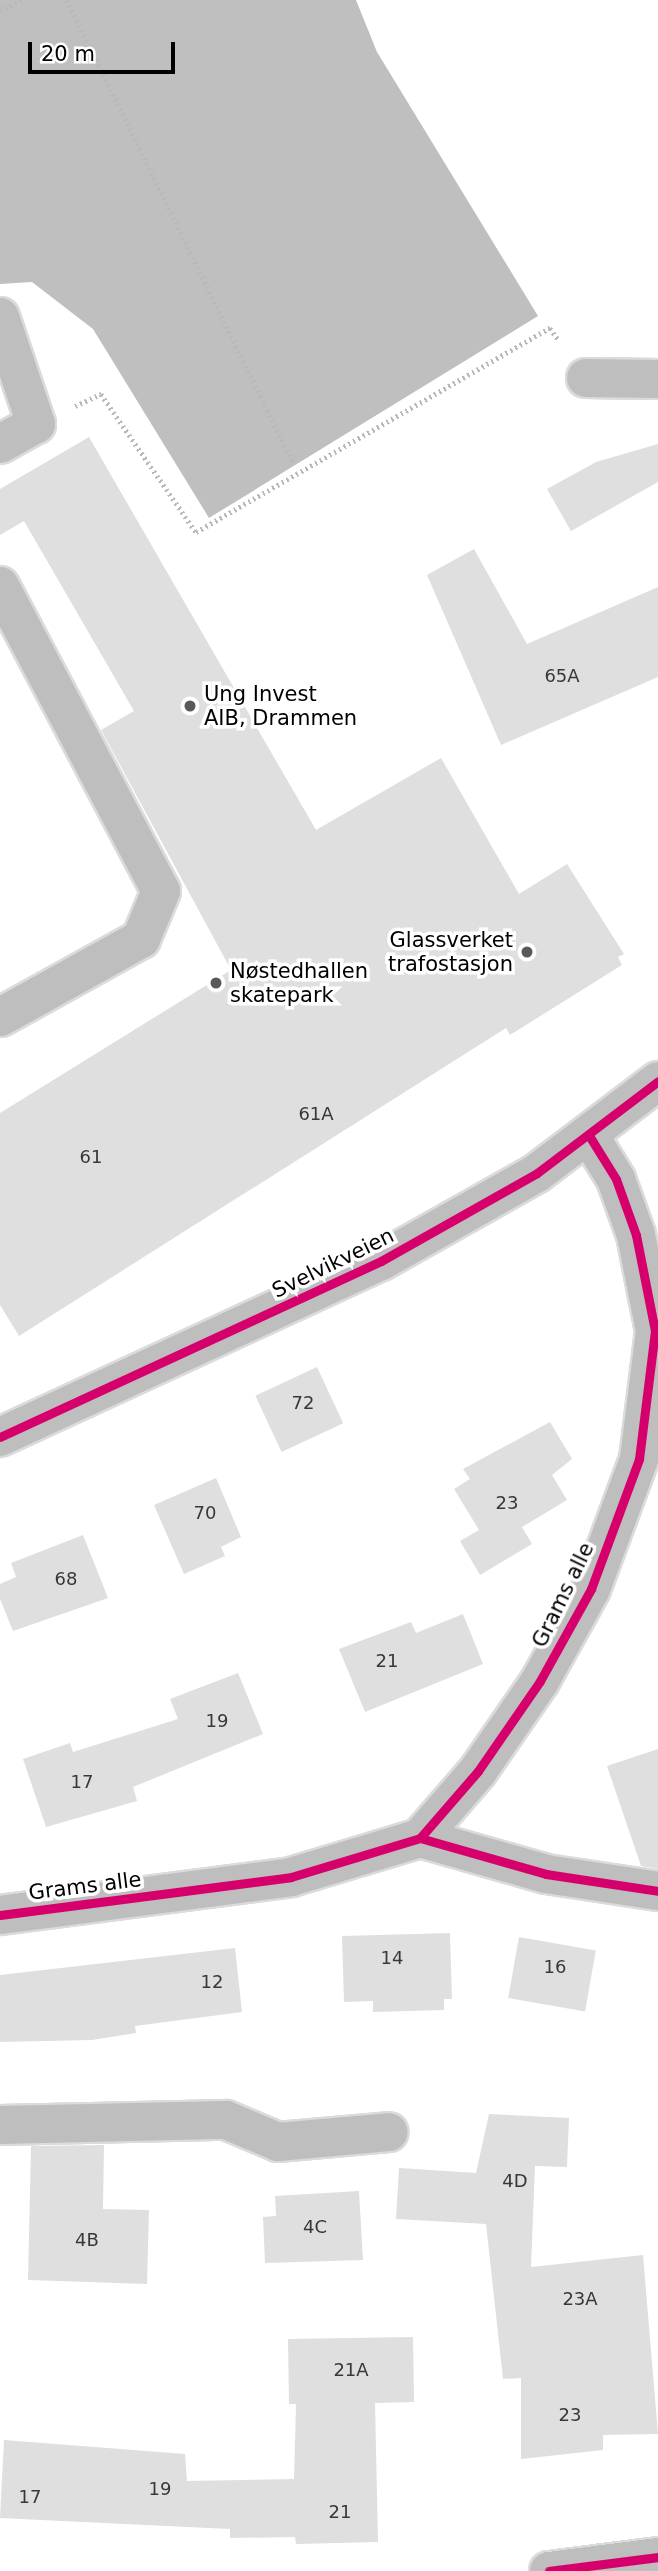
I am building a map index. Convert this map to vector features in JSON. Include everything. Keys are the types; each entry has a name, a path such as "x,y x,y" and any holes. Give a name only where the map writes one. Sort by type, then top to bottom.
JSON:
{"street":[{"path":"0,317 36,424 0,444"},
{"path":"586,378 658,379"},
{"path":"0,586 161,891 141,940 0,1017"},
{"name":"Svelvikveien","path":"0,1437 381,1261 590,1137 658,1082"},
{"name":"Grams alle","path":"0,1915 291,1877 420,1838 478,1771 540,1681 591,1589 639,1459 657,1332 636,1236 616,1178 590,1137"},
{"path":"420,1838 546,1874 658,1891"},
{"path":"0,2125 226,2120 278,2142 389,2132"},
{"path":"549,2571 658,2557"}],"path":[{"path":"0,11 22,0"},
{"path":"67,0 294,465"},
{"path":"36,424 102,394 196,532 550,328 586,378"}],"shaded area":[{"path":"0,0 356,0 377,52 538,316 209,518 93,329 32,282 0,284"}],"building":[{"path":"89,437 316,830 441,758 519,894 567,864 624,954 618,957 622,965 510,1035 506,1028 19,1336 0,1305 0,1113 231,970 101,730 134,711 24,521 0,535 0,489"},
{"path":"658,444 658,482 571,531 547,489 596,462"},
{"path":"474,549 527,644 658,587 658,677 501,745 427,575"},
{"path":"317,1367 343,1423 282,1452 255,1396"},
{"path":"550,1422 572,1459 552,1475 567,1500 522,1527 532,1544 480,1575 460,1541 479,1530 454,1489 470,1479 463,1469"},
{"path":"216,1478 241,1537 221,1547 225,1556 184,1574 154,1505"},
{"path":"83,1535 108,1598 13,1631 0,1599 0,1584 16,1577 11,1563"},
{"path":"463,1614 483,1664 365,1712 339,1649 411,1622 416,1633"},
{"path":"238,1673 263,1734 133,1787 137,1801 46,1827 23,1759 70,1743 73,1752 178,1719 170,1699"},
{"path":"658,1749 658,1869 641,1866 607,1766"},
{"path":"450,1933 452,1999 444,1999 444,2010 373,2012 373,2001 344,2002 342,1936"},
{"path":"519,1937 596,1951 585,2012 508,1998"},
{"path":"235,1948 242,2012 135,2026 136,2033 92,2040 0,2042 0,1975"},
{"path":"489,2114 569,2118 567,2167 535,2166 531,2267 643,2255 658,2434 603,2435 603,2450 521,2459 521,2378 503,2379 486,2224 396,2219 399,2168 476,2173"},
{"path":"104,2145 103,2209 149,2210 147,2284 28,2280 31,2146"},
{"path":"359,2191 363,2260 265,2263 263,2217 276,2216 275,2196"},
{"path":"413,2337 414,2402 375,2403 378,2542 296,2544 295,2537 230,2538 230,2529 0,2518 4,2440 185,2454 187,2481 294,2479 296,2404 289,2404 288,2339"}],"cycle path":[{"path":"0,1437 381,1261 537,1173 658,1081"},
{"path":"420,1838 478,1771 540,1681 591,1589 639,1459 655,1331 636,1235 616,1179 590,1137"},
{"path":"0,1915 291,1877 420,1838 546,1874 658,1891"},
{"path":"549,2571 658,2557"}],"place":[{"name":"Ung Invest AIB, Drammen","path":"190,706"},
{"name":"Glassverket trafostasjon","path":"527,952"},
{"name":"Nøstedhallen skatepark","path":"216,983"}]}
